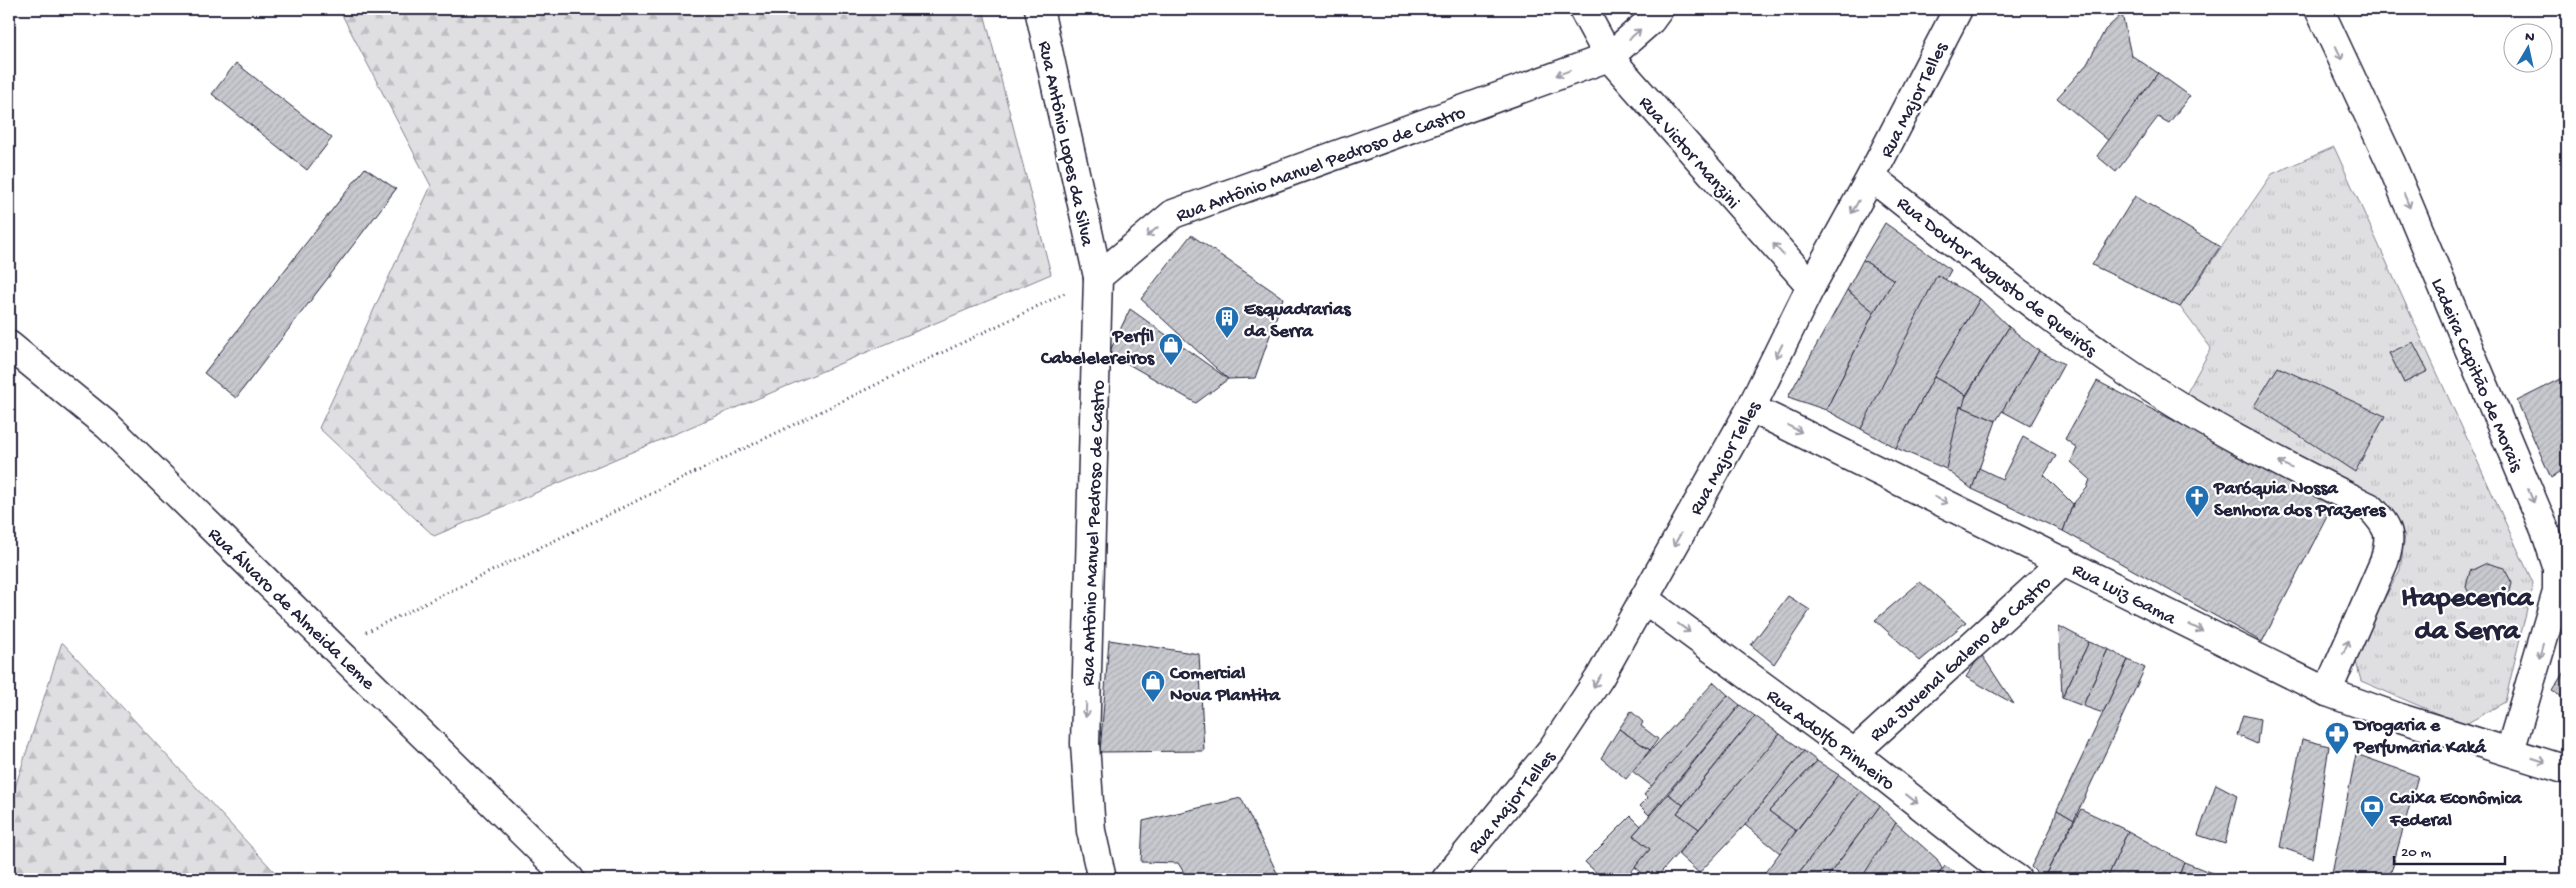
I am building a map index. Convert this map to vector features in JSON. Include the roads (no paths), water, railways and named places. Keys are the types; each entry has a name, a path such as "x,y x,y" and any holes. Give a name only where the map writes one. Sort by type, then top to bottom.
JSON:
{"street":[{"name":"Rua Antônio Lopes da Silva","path":"1039,9 1098,277"},
{"name":"Rua Victor Manzini","path":"1583,9 1609,57 1811,286"},
{"name":"Rua Antônio Manuel Pedroso de Castro","path":"1102,879 1091,831 1085,744 1098,277 1173,214 1609,57 1651,20 1659,9"},
{"name":"Rua Major Telles","path":"1446,879 1552,749 1600,677 1751,408 1811,286 1871,177 1958,9"},
{"name":"Ladeira Capitão de Morais","path":"2319,9 2391,163 2541,520 2557,566 2557,592 2510,751"},
{"name":"Rua Doutor Augusto de Queirós","path":"1871,177 2080,340 2125,372 2254,449 2371,508 2385,524 2390,542 2384,562 2327,692"},
{"name":"Rua Álvaro de Almeida Leme","path":"9,345 108,426 570,879"},
{"name":"Rua Luiz Gama","path":"1751,408 2327,692 2397,717 2567,770"},
{"name":"Rua Juvenal Galeno de Castro","path":"1854,753 2064,562"},
{"name":"Rua Adolfo Pinheiro","path":"1644,599 1854,753 1996,865 2017,879"}],"place":[{"name":"Esquadrarias da Serra","path":"1227,339"},
{"name":"Perfil Cabelelereiros","path":"1171,366"},
{"name":"Paróquia Nossa Senhora dos Prazeres","path":"2197,518"},
{"name":"Comercial Nova Plantita","path":"1153,703"},
{"name":"Drogaria e Perfumaria Kaká","path":"2337,755"},
{"name":"Caixa Econômica Federal","path":"2372,828"}],"district":[{"name":"Itapecerica da Serra","path":"2467,612"}]}
